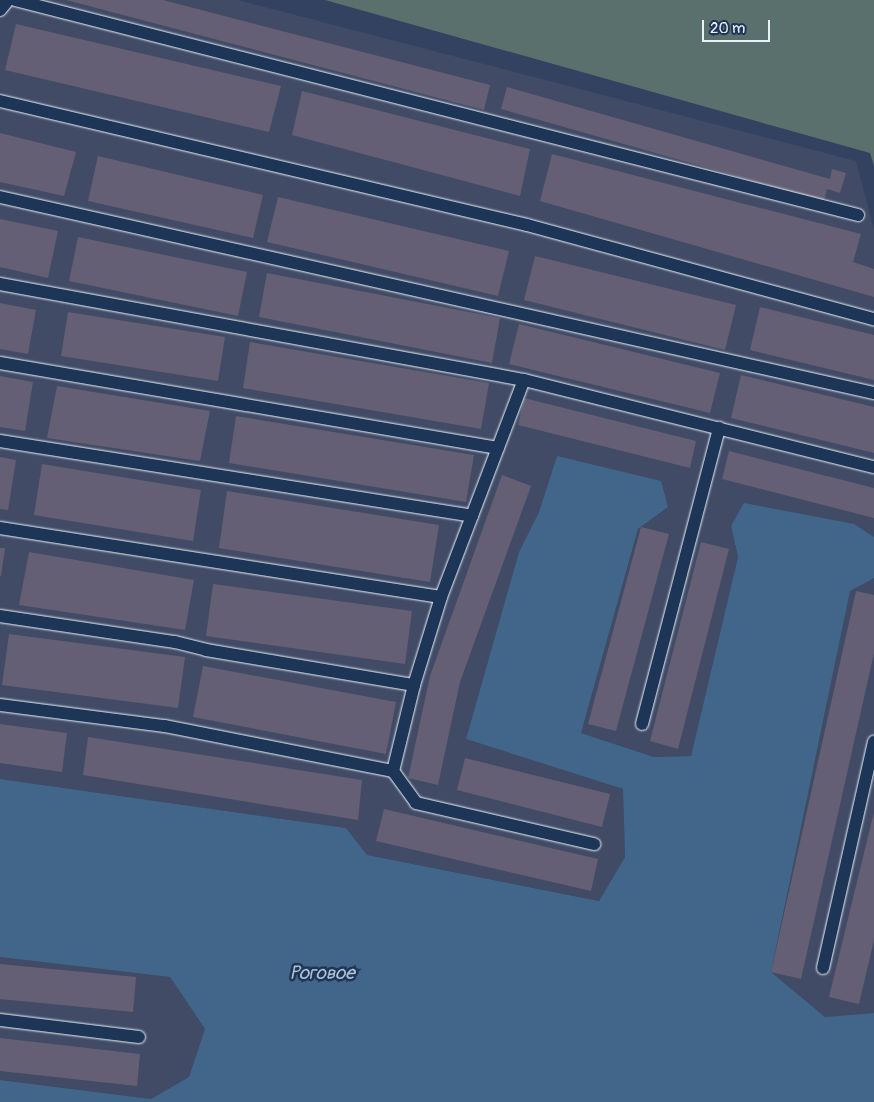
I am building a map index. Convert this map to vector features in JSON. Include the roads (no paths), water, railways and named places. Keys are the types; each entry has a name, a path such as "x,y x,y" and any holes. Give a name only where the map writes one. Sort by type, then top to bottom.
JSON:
{"lane":[{"path":"0,10 8,0"},
{"path":"15,0 858,215"},
{"path":"0,101 527,225 874,318"},
{"path":"0,197 874,393"},
{"path":"0,284 524,380 874,467"},
{"path":"0,363 498,448"},
{"path":"393,771 414,685 441,597 524,380"},
{"path":"642,724 719,428"},
{"path":"0,441 472,516"},
{"path":"0,528 441,597"},
{"path":"0,616 175,642 206,650 414,685"},
{"path":"0,705 166,726 393,771 416,803 594,844"},
{"path":"823,968 874,742"},
{"path":"0,1020 139,1037"}],"water":[{"name":"Роговое","path":"557,456 661,481 668,507 638,529 581,733 654,757 691,756 738,557 731,526 744,503 854,524 874,537 874,578 850,591 771,972 825,1017 874,1013 874,1102 0,1102 0,1080 151,1099 189,1077 205,1029 170,977 0,957 0,779 346,828 367,855 599,901 625,857 623,789 466,739 519,552 539,512"}]}
